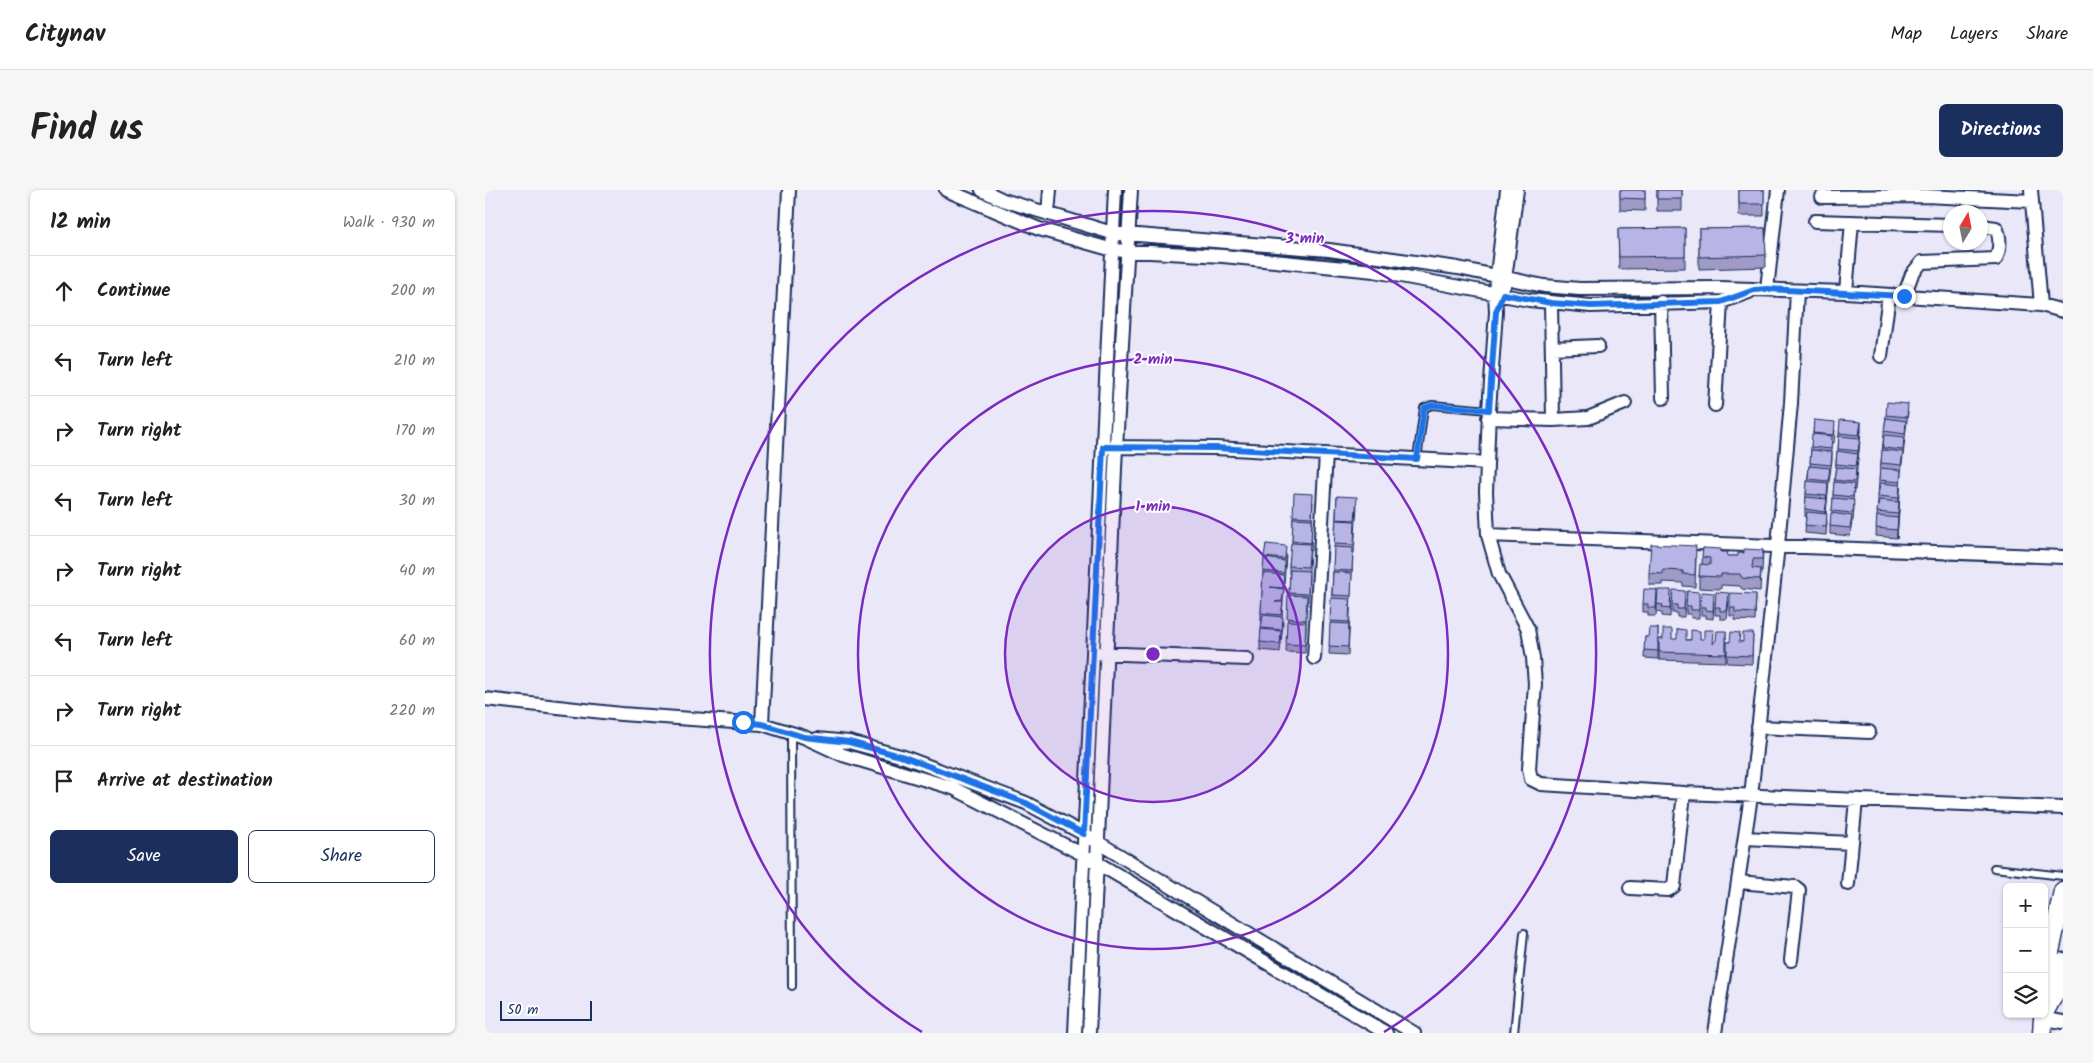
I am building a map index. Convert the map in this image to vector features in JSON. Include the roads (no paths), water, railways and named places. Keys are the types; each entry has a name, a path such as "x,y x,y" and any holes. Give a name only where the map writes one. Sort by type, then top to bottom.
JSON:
{"main road":[{"path":"2045,973 2063,891"},
{"path":"2048,1008 2057,989 2063,962"}],"street":[{"path":"762,724 789,190"},
{"path":"946,190 1039,229 1113,250 1223,256 1375,271 1551,303 1591,306 1661,302 1721,302 1754,290"},
{"path":"983,190 1003,200 1112,233 1329,250 1501,277 1544,286 1580,289 1767,289 1846,292 2045,306 2063,304"},
{"path":"1048,214 1050,190"},
{"path":"1075,1033 1091,652 1115,190"},
{"path":"1089,1033 1116,448 1129,251 1131,190"},
{"path":"1507,190 1489,414 1487,463 1488,535 1499,574 1528,629 1532,648 1535,684 1529,769 1531,779 1541,784 1684,793 2063,808"},
{"path":"1501,277 1517,190"},
{"path":"1767,289 1778,190"},
{"path":"1822,197 1926,193 2031,196 2045,306"},
{"path":"1815,221 1943,225"},
{"path":"1846,292 1852,222"},
{"path":"1904,296 1912,274 1923,262 1996,258 1999,253 1999,234 1996,228 1988,227"},
{"path":"1715,1033 1751,796 1791,403 1797,291"},
{"path":"1881,356 1889,295"},
{"path":"1661,302 1663,398"},
{"path":"1715,405 1721,302"},
{"path":"1551,303 1553,420"},
{"path":"2045,306 2063,312"},
{"path":"1552,348 1598,346"},
{"path":"1489,414 1553,420 1588,418 1625,403"},
{"path":"1103,447 1216,448 1487,463"},
{"path":"1314,658 1326,454"},
{"path":"1488,535 1778,545 2063,558"},
{"path":"1091,652 1247,659"},
{"path":"485,699 621,714 762,724 804,737 843,755 953,788 1097,862 1386,1033"},
{"path":"1758,727 1869,732"},
{"path":"804,737 849,742 904,757 1019,800 1084,834 1414,1033"},
{"path":"1630,888 1668,890 1674,886 1684,793"},
{"path":"1848,884 1856,800"},
{"path":"1745,838 1852,843"},
{"path":"1739,882 1795,887 1799,890 1791,960"},
{"path":"2048,1018 2063,1022"}],"lane":[{"path":"1417,459 1424,408 1432,405 1489,414"},
{"path":"791,733 793,986"},
{"path":"1994,868 2063,876"},
{"path":"1514,1033 1524,933"}]}
